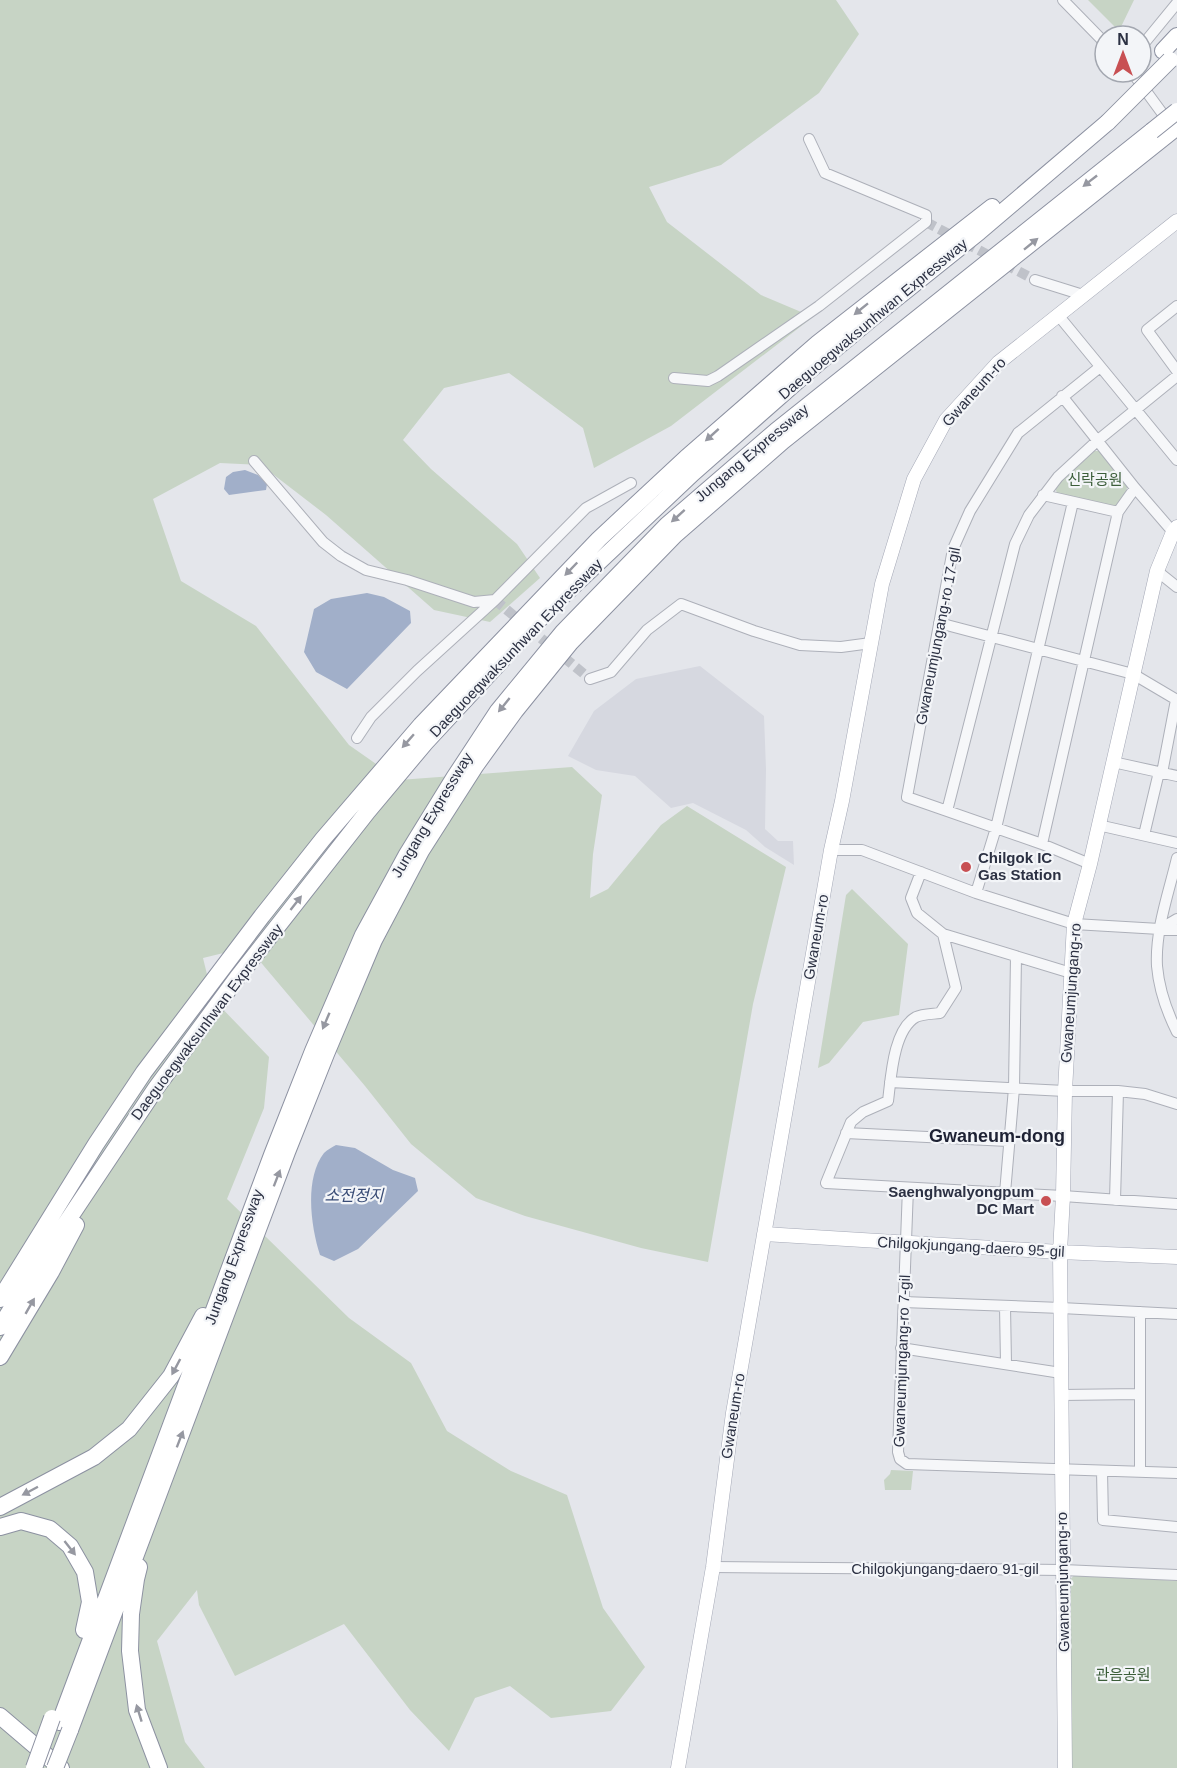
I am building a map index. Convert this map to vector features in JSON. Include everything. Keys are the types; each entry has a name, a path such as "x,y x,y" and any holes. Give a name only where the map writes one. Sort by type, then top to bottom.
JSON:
{"highway":[{"name":"Daeguoegwaksunhwan Expressway","path":"0,1327 52,1244 156,1088 237,978 424,742 549,609 685,481 760,413 884,308 1019,199 1170,54 1177,36"},
{"name":"Jungang Expressway","path":"55,1768 61,1723 166,1474 287,1152 374,940 421,851 476,765 508,720 570,643 675,535 783,441 1156,136 1177,111"},
{"name":"Daeguoegwaksunhwan Expressway","path":"0,1299 144,1072 269,907 421,725 599,540 747,404 865,305 1105,117"},
{"name":"Jungang Expressway","path":"44,1768 313,1051 363,935 406,856 498,711 563,632 667,525 721,477 785,424 1156,136 1177,127"},
{"path":"0,1281 80,1158 103,1126 117,1112"},
{"path":"0,1357 51,1272 116,1147"},
{"path":"0,1507 94,1457 129,1429 171,1376 233,1260"},
{"path":"159,1768 137,1710 130,1651 131,1614 136,1579 166,1474"},
{"path":"0,1527 21,1521 50,1529 70,1546 85,1572 90,1602 61,1723 34,1768"},
{"path":"0,1716 61,1768"},
{"path":"0,1727 44,1768"}],"main road":[{"name":"Gwaneum-ro","path":"678,1768 712,1567 733,1413 831,850 882,584 914,478 946,420 998,363 1177,221"},
{"name":"Gwaneumjungang-ro","path":"1065,1768 1060,1252 1064,1196 1065,1091 1074,924 1090,864 1157,571 1175,530"},
{"name":"Chilgokjungang-daero 95-gil","path":"764,1234 1177,1257"}],"street":[{"path":"1063,0 1093,31"},
{"path":"1153,32 1177,3"},
{"path":"1141,84 1162,113 1177,127"},
{"path":"674,378 708,381 718,376 819,306 926,222 926,215 825,173 809,139"},
{"path":"1035,280 1083,295"},
{"path":"1177,306 1147,330 1177,371"},
{"path":"1058,315 1177,460"},
{"name":"Gwaneumjungang-ro 17-gil","path":"1090,864 1042,844 907,797 953,549 970,511 1018,434 1100,367"},
{"path":"947,811 1015,544 1029,515 1058,477 1097,441 1177,376"},
{"path":"1062,396 1097,441"},
{"name":"Gwaneumjungang-ro","path":"1097,441 1135,488 1175,530"},
{"path":"254,461 323,542 341,556 366,570 419,583 474,602 495,600"},
{"path":"357,738 371,717 495,600 586,507 631,483"},
{"path":"1042,844 1118,512 1135,488"},
{"path":"1043,495 1118,512"},
{"path":"976,893 996,828 1073,502"},
{"path":"1157,571 1177,587"},
{"path":"590,679 611,672 647,630 681,604 754,632 800,645 841,647 871,643"},
{"path":"939,623 1133,675 1177,700 1144,836"},
{"path":"1113,762 1177,776"},
{"path":"1098,825 1177,843"},
{"path":"831,850 862,850 976,893 1074,924 1177,930"},
{"path":"1177,858 1160,930 1157,964 1159,982 1169,1017 1177,1032"},
{"path":"921,872 910,898 917,913 943,934 1071,973"},
{"path":"1160,930 1177,919"},
{"path":"943,934 956,988 940,1013 918,1016 910,1022 898,1040 893,1059 888,1101 862,1112 851,1122 826,1184 1177,1204"},
{"path":"1005,1193 1014,1088 1016,956"},
{"path":"890,1082 1065,1091 1118,1091 1145,1094 1177,1104"},
{"path":"1115,1200 1118,1091"},
{"path":"846,1133 1008,1141"},
{"name":"Gwaneumjungang-ro 7-gil","path":"908,1188 901,1348 898,1452 900,1459 907,1464 1061,1469"},
{"path":"903,1302 1177,1314"},
{"path":"1005,1306 1006,1364"},
{"path":"1140,1312 1140,1472"},
{"path":"901,1348 1061,1373"},
{"path":"1062,1395 1140,1394"},
{"path":"1061,1469 1177,1473"},
{"path":"1102,1470 1103,1520 1177,1527"},
{"name":"Chilgokjungang-daero 91-gil","path":"712,1567 1063,1570 1177,1575"}],"shaded area":[{"path":"700,666 764,716 765,829 778,841 793,841 794,865 765,847 746,830 693,803 671,808 635,776 596,770 568,756 594,711 636,679"}],"green space":[{"path":"0,0 836,0 859,34 819,93 721,165 649,187 667,222 761,295 813,317 671,426 594,468 583,428 509,373 444,388 403,440 431,469 517,544 540,578 490,622 434,610 326,515 261,465 220,463 153,499 181,581 256,626 349,745 399,780 572,767 602,795 593,854 590,898 608,889 661,825 687,806 786,867 753,1004 708,1262 641,1248 525,1216 476,1198 411,1144 248,947 203,958 213,999 269,1057 264,1108 227,1199 349,1318 411,1363 447,1431 511,1471 567,1495 603,1608 645,1667 611,1711 551,1718 510,1686 475,1698 449,1751 410,1710 344,1624 235,1676 199,1605 197,1590 157,1641 185,1742 205,1768 0,1768"},
{"path":"1088,0 1134,0 1122,24 1112,24"},
{"name":"신락공원","path":"1093,451 1101,451 1128,482 1123,497 1113,509 1057,494 1055,486"},
{"path":"852,889 908,944 899,1015 863,1022 829,1063 818,1068 846,895"},
{"path":"891,1470 913,1471 911,1490 885,1490 884,1480"},
{"name":"관음공원","path":"1076,1574 1177,1581 1177,1768 1071,1768 1068,1581"}],"water":[{"path":"245,470 258,475 267,484 266,490 229,495 224,489 226,477 233,472"},
{"path":"367,593 384,597 410,611 411,623 347,689 316,672 304,652 314,609 331,599"},
{"name":"소전정지","path":"336,1145 355,1148 393,1170 415,1178 418,1191 358,1249 334,1261 320,1255 314,1231 311,1203 314,1176 318,1164 324,1153"}],"tunnel":[{"path":"926,222 1035,280"},
{"path":"495,600 590,679"}],"place":[{"name":"Chilgok IC Gas Station","path":"966,867"},
{"name":"Saenghwalyongpum DC Mart","path":"1046,1201"}],"district":[{"name":"Gwaneum-dong","path":"997,1136"}]}
